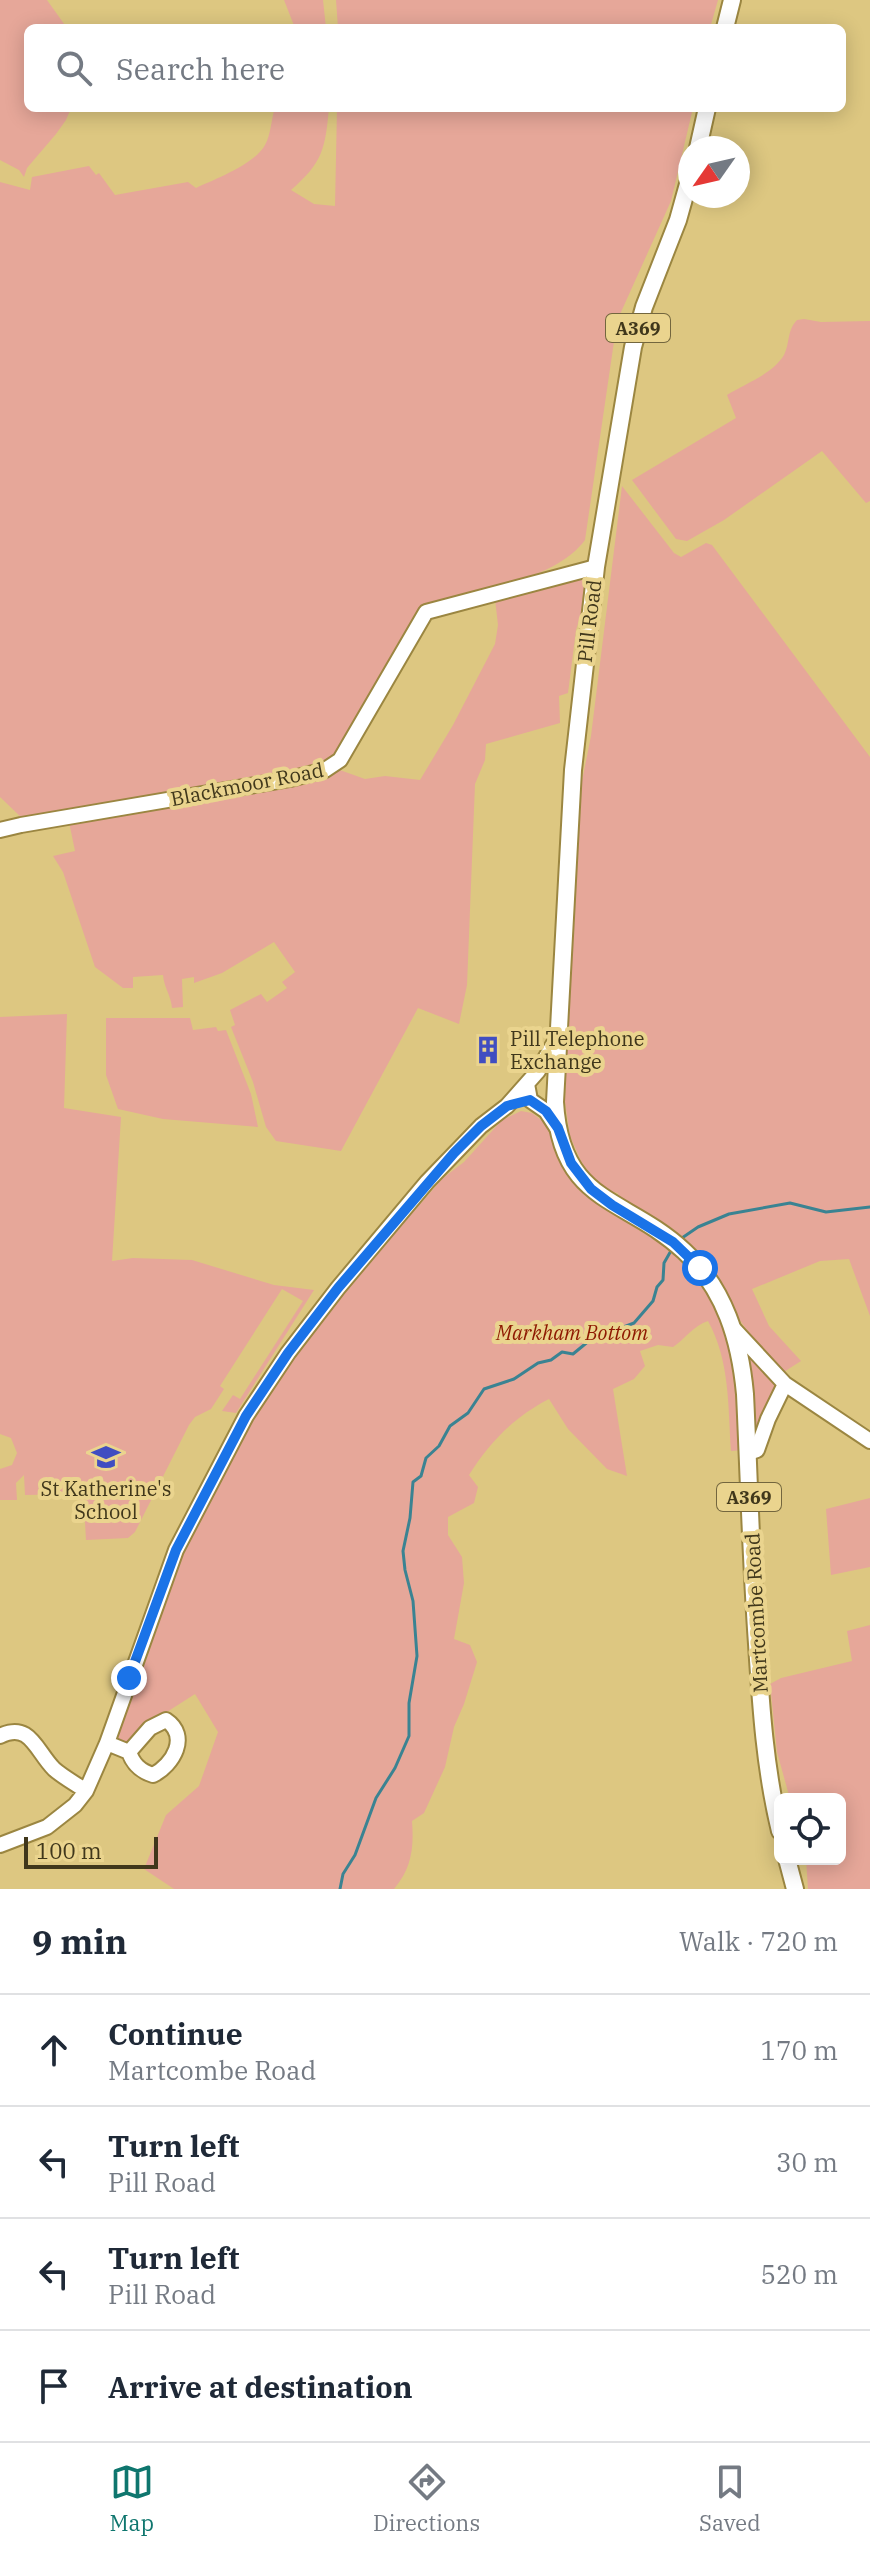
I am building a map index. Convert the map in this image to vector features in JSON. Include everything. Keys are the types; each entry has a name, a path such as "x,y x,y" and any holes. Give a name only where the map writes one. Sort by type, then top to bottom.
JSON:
{"main road":[{"path":"726,24 732,0"},
{"path":"701,136 706,112"},
{"name":"Pill Road","path":"557,1038 573,770 596,567 633,347 644,307 681,208"},
{"name":"Martcombe Road","path":"557,1038 558,1128 567,1155 596,1194 663,1234 682,1249 700,1268 722,1301 734,1329 742,1364 760,1696 766,1764 774,1802"},
{"path":"789,1865 795,1889"}],"street":[{"name":"Blackmoor Road","path":"0,830 290,779 325,770 340,760 426,612 596,567"},
{"name":"Pill Road","path":"86,1791 107,1743 176,1550 246,1416 302,1333 389,1227 454,1153 527,1084 557,1038"},
{"path":"538,1071 556,1079"},
{"name":"Pill Road","path":"507,1106 530,1100 556,1079"},
{"path":"527,1084 530,1100 546,1111 558,1128"},
{"path":"734,1329 785,1384 870,1441"},
{"path":"748,1453 757,1450 785,1384"},
{"path":"0,1736 21,1731 56,1771 86,1791 75,1805 47,1827 0,1845"},
{"path":"107,1743 129,1752"}],"green space":[{"path":"0,0 47,0 64,24 24,24 24,112 69,112 56,134 27,168 24,177 19,170 0,160"},
{"path":"284,0 323,0 326,24 293,24"},
{"path":"336,0 718,0 711,24 338,24"},
{"path":"274,112 329,112 326,134 316,163 291,190 314,204 335,206 337,112 692,112 686,136 678,136 678,171 671,201 617,321 585,540 554,566 534,575 425,605 335,759 324,767 24,820 0,797 0,182 30,190 32,177 89,166 96,175 99,173 115,195 188,182 196,188 234,170 253,158 265,145"},
{"path":"804,319 821,322 870,321 870,501 866,503 822,451 724,520 687,541 676,539 632,480 736,418 727,395 779,362 794,324"},
{"path":"622,486 674,553 681,557 706,543 712,545 870,757 870,1316 849,1259 820,1261 752,1289 769,1326 801,1361 779,1375 696,1252 667,1226 616,1199 618,1193 607,1191 593,1179 570,1136 565,1102 568,1009 582,781 591,736"},
{"path":"587,576 568,693 559,696 560,723 486,744 485,760 475,784 467,985 459,1024 418,1008 341,1151 276,1141 266,1127 253,1082 231,1027 235,1025 230,1010 261,994 267,1002 287,988 282,982 295,972 274,942 222,973 194,983 194,977 182,979 183,1007 172,1008 163,975 133,977 133,988 123,988 95,967 63,872 53,856 75,851 69,822 166,808 321,778 337,769 365,779 385,776 420,780 495,644 498,625 495,599"},
{"path":"67,1014 64,1108 121,1117 112,1261 133,1258 192,1260 274,1285 314,1290 236,1413 222,1411 233,1395 240,1399 303,1301 282,1289 220,1386 224,1389 211,1409 195,1417 189,1425 135,1532 128,1538 86,1540 79,1494 25,1495 24,1475 16,1483 17,1500 0,1500 0,1469 12,1465 17,1453 11,1438 0,1434 0,1017"},
{"path":"106,1018 190,1018 193,1030 216,1027 218,1031 226,1030 251,1094 258,1127 163,1119 118,1109 106,1075"},
{"name":"Markham Bottom","path":"521,1111 532,1113 545,1123 567,1172 589,1196 677,1254 709,1293 731,1338 744,1450 731,1451 724,1368 708,1321 673,1347 658,1345 640,1351 645,1366 634,1379 613,1389 627,1476 607,1469 568,1429 549,1399 514,1422 494,1441 469,1475 478,1487 474,1503 448,1517 448,1535 462,1557 464,1583 454,1639 470,1645 477,1662 454,1727 445,1767 424,1813 412,1821 410,1857 400,1881 394,1889 174,1889 144,1869 166,1815 199,1786 218,1732 195,1694 145,1726 126,1748 115,1738 186,1545 243,1436 308,1338 351,1283 443,1178 464,1162 502,1120"},
{"path":"742,1341 778,1382 755,1440"},
{"path":"870,1498 870,1567 831,1575 826,1509"},
{"path":"870,1625 870,1889 808,1889 806,1865 846,1865 846,1793 788,1793 777,1752 770,1684 781,1678 852,1661 847,1631"}],"waterway":[{"path":"679,1240 698,1227 729,1214 790,1203 826,1212 870,1207"},
{"path":"340,1889 343,1874 355,1855 376,1798 395,1768 409,1736 409,1703 417,1656 413,1601 403,1551 413,1482 421,1476 426,1458 439,1446 450,1426 468,1413 484,1389 514,1379 562,1352 573,1354 590,1340 609,1337 634,1323 653,1301 657,1287 663,1280 664,1263 672,1249"}],"place":[{"name":"Pill Telephone Exchange","path":"488,1050"},
{"name":"St Katherine's School","path":"106,1457"}],"route":[{"path":"129,1678 176,1550 246,1416 302,1333 427,1182 481,1126 507,1106 530,1100 546,1111 558,1128 571,1163 591,1189 673,1242 700,1268"}]}
